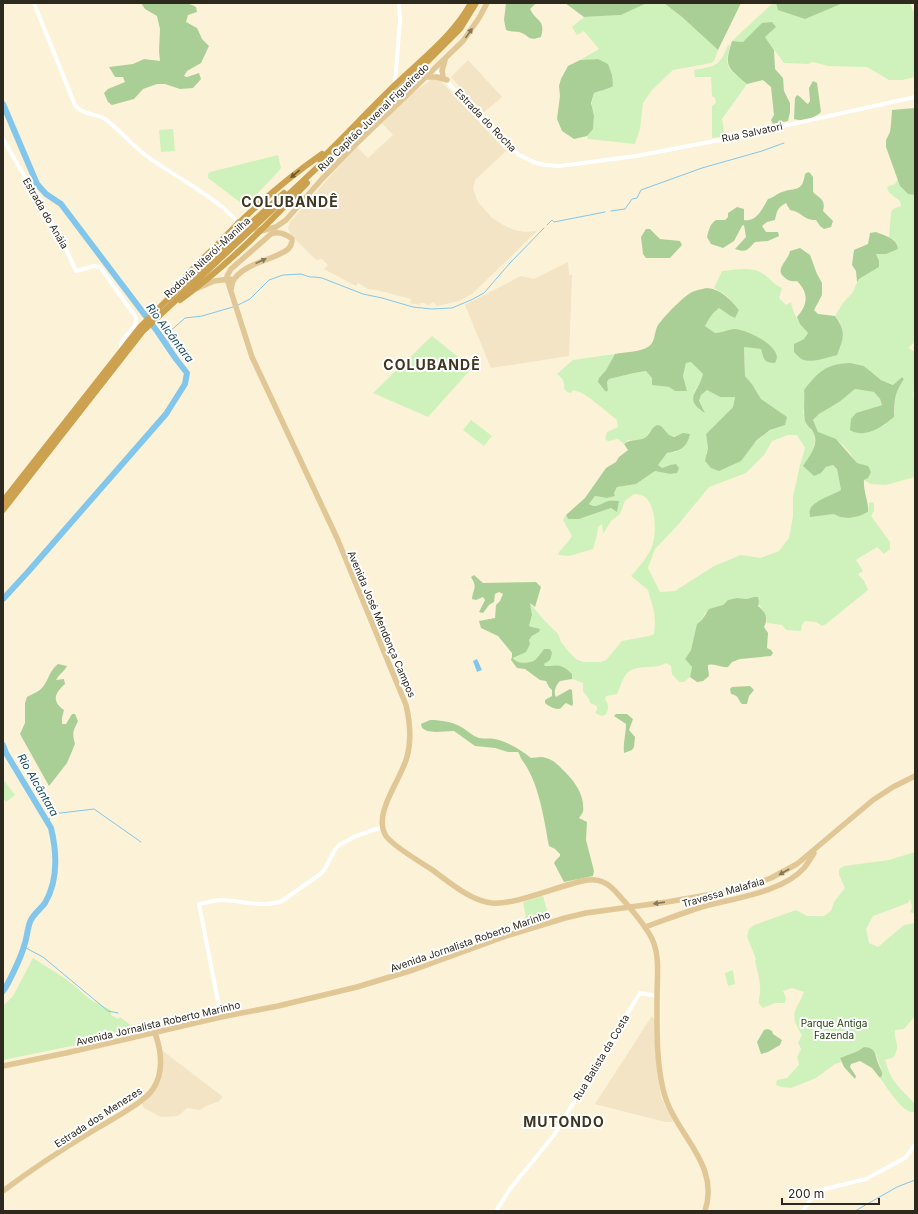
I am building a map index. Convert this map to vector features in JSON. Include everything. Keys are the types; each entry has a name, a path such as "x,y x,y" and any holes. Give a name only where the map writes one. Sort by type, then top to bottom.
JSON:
{"highway":[{"name":"Rodovia Niterói-Manilha","path":"339,145 395,84 448,36 471,3"},
{"name":"Rodovia Niterói-Manilha","path":"3,501 140,327 159,313 388,101 449,40 468,17 476,3"},
{"path":"166,301 188,274 228,232 240,224 247,214 300,170 339,145"},
{"path":"159,313 194,290 245,246 261,231 339,145"},
{"path":"247,214 247,222 251,228"},
{"path":"228,232 238,230 244,233"},
{"name":"Rodovia Niterói-Manilha","path":"159,313 166,301 236,241"},
{"name":"Rodovia Niterói-Manilha","path":"3,510 140,327"}],"main road":[{"name":"Rua Capitão Juvenal Figueiredo","path":"261,231 276,227 286,220 335,165 445,60 463,41 479,18 487,3"},
{"path":"445,60 442,71 445,78"},
{"path":"426,77 445,78"},
{"path":"194,290 214,281 236,276 257,263 287,250 292,245 292,241 287,235 285,228 286,220"},
{"path":"240,224 261,231 264,236 264,241"},
{"path":"240,224 246,239 245,246"},
{"path":"220,268 220,272 223,274 229,272 275,233 287,235"},
{"path":"229,272 231,276 236,276"},
{"path":"227,279 229,272"},
{"path":"231,289 233,280 236,276"},
{"name":"Avenida José Mendonça Campos","path":"227,279 252,358 342,551 406,705 410,729 408,751 402,772 385,806 382,816 382,827"},
{"name":"Avenida Jornalista Roberto Marinho","path":"3,1066 221,1017 278,1006 380,981 509,935 565,918 586,913 728,893 742,889 780,874 797,864 816,850 873,800 893,787 915,776"},
{"path":"382,827 391,842 467,894 483,902 507,902 593,880 603,882 610,886 629,907 645,927 656,949 657,1036 662,1087 673,1116 706,1171 709,1186 706,1211"},
{"name":"Travessa Malafaia","path":"645,927 694,909 754,894 786,881 805,867 816,850"},
{"name":"Estrada dos Menezes","path":"3,1191 89,1133 147,1097 158,1079 160,1048 155,1033"}],"street":[{"path":"34,3 77,108 85,113 93,114 104,119 143,153 212,199 240,224"},
{"path":"395,84 400,20 399,3"},
{"name":"Estrada do Rocha","path":"436,68 493,131 522,156 536,163 545,165 560,166 589,162"},
{"path":"396,71 404,76"},
{"name":"Rua Salvatori","path":"589,162 636,156 725,139 915,97"},
{"name":"Estrada do Anáia","path":"3,139 62,240 76,271 94,266 100,267 135,316 140,327"},
{"path":"221,1017 199,904 222,900 261,905 282,901 323,872 336,848 341,844 356,836 382,827"},
{"name":"Rua Batista da Costa","path":"496,1211 510,1189 554,1135 640,993 657,996"},
{"path":"803,1211 811,1199 820,1190 866,1179 905,1158 915,1145"}],"shaded area":[{"path":"468,60 502,97 483,113 451,77"},
{"path":"432,79 439,79 506,151 475,180 473,189 478,202 492,218 505,226 514,230 525,232 537,231 472,294 459,301 437,306 433,302 428,306 425,303 420,303 420,305 410,303 411,299 368,289 358,283 356,286 324,269 328,265 322,259 317,260 314,258 291,235 288,228 290,222 357,147 368,158 393,135 382,123 410,95"},
{"path":"568,262 569,275 572,275 569,356 491,368 465,305 521,276 534,279"},
{"path":"652,1016 655,1020 657,1070 661,1097 673,1122 665,1122 595,1104"},
{"path":"159,1048 223,1097 218,1102 208,1105 200,1110 187,1108 178,1116 161,1117 144,1108 140,1101 152,1089 157,1078"}],"green space":[{"path":"182,2 196,7 197,12 188,15 186,22 197,28 202,39 209,46 201,63 187,71 184,76 187,77 199,73 201,79 193,88 180,89 165,84 157,84 143,89 134,99 112,105 108,102 104,93 108,89 125,82 123,77 115,77 109,67 133,64 144,59 160,61 160,29 157,16 145,9 141,3 169,4"},
{"path":"506,3 536,3 530,9 540,21 542,27 541,37 533,39 523,33 506,30 504,20"},
{"path":"565,3 647,3 621,15 584,17"},
{"path":"647,3 664,3 682,17 718,50 714,61 711,63 673,70 652,90 643,103 640,129 635,144 588,139 587,136 594,123 592,101 594,93 601,90 607,90 598,59 580,60 599,49 584,31 577,35 572,27 584,17 621,15"},
{"path":"664,3 741,3 718,50 682,17"},
{"path":"773,3 776,3 778,10 843,3 910,3 913,11 915,9 915,77 903,80 889,80 867,67 828,66 813,62 808,64 784,63 765,37 751,35 743,42 732,41"},
{"path":"776,3 843,3 805,19 778,10"},
{"path":"772,22 776,27 765,37 774,50 775,69 783,78 784,91 790,103 788,121 773,124 771,120 774,115 771,87 763,80 747,84 731,70 728,62 732,41 743,42 762,23"},
{"path":"728,45 730,46 727,60 728,64 732,72 747,84 722,119 725,136 712,138 712,106 716,103 715,98 712,96 711,77 695,77 694,70 707,68 719,62"},
{"path":"598,59 608,64 612,75 613,86 594,93 591,103 594,116 593,129 587,136 574,139 562,131 557,119 560,96 559,86 561,79 568,66 580,60"},
{"path":"813,81 817,83 821,112 808,119 794,119 795,98 797,95 808,104 810,101 809,88"},
{"path":"915,108 915,195 908,194 900,186 886,147 886,140 890,132 892,110"},
{"path":"173,129 175,151 161,152 159,130"},
{"path":"278,155 281,168 252,199 248,201 241,203 208,178 208,174 210,172"},
{"path":"808,172 813,177 813,192 822,200 824,204 823,211 833,221 831,227 824,229 816,220 808,219 798,212 790,210 786,203 778,210 775,220 767,222 762,226 766,232 778,232 779,236 768,241 755,242 744,251 735,249 746,237 744,225 734,241 723,248 711,244 707,237 711,225 716,220 725,220 728,217 728,213 737,207 744,209 744,220 749,220 756,217 768,199 782,192 800,187 804,180 805,174"},
{"path":"898,179 904,190 915,195 915,342 908,348 915,352 916,377 913,395 915,401 915,477 886,485 871,484 864,480 857,464 847,449 836,440 820,434 817,431 813,421 819,414 854,389 874,392 880,399 882,405 856,413 863,433 885,425 895,412 894,398 904,379 902,377 894,385 881,380 864,366 804,390 805,405 803,411 806,424 814,433 815,442 813,450 821,473 826,467 833,465 837,469 841,490 815,503 810,516 834,514 840,517 868,512 869,503 872,502 874,504 874,511 871,516 890,542 890,549 884,554 877,547 856,560 863,571 858,574 864,581 868,590 826,624 822,626 816,622 805,621 802,625 801,631 786,630 782,625 767,623 764,612 754,597 728,600 723,605 705,613 691,650 685,659 692,667 690,677 684,682 679,682 672,674 671,666 666,663 633,669 622,680 617,694 606,696 605,699 608,709 605,715 602,716 595,713 597,706 590,703 583,691 583,683 572,679 572,674 554,665 544,665 546,662 544,650 535,660 530,662 523,663 515,660 513,658 520,655 532,636 539,632 535,627 529,626 532,615 530,603 558,634 561,642 568,651 576,659 583,662 601,662 606,660 622,641 654,634 654,611 648,590 631,576 648,554 654,539 655,524 650,503 643,496 634,494 625,501 620,514 611,521 603,534 602,524 598,527 593,549 569,556 558,555 572,536 563,520 566,515 568,519 588,516 611,508 617,512 618,501 609,501 597,506 589,504 595,496 607,498 615,496 614,493 617,487 636,484 655,471 670,474 670,465 662,468 658,465 667,453 676,452 690,434 671,436 668,435 661,426 650,431 646,437 641,440 628,440 624,444 618,439 608,441 605,439 607,432 618,427 617,420 582,393 573,390 571,393 567,392 564,388 563,380 557,374 573,360 615,354 606,370 599,378 608,390 607,382 609,379 646,371 652,378 652,385 669,387 675,391 686,391 683,376 686,363 691,362 703,374 701,381 694,392 699,401 701,395 707,390 720,397 735,397 733,407 706,434 708,448 706,454 746,453 767,432 785,425 761,399 745,376 744,347 761,349 764,359 775,363 777,356 733,329 722,333 714,333 705,326 714,311 719,308 729,315 739,310 727,296 714,288 722,271 743,269 758,271 782,288 779,298 786,305 791,302 797,319 808,333 804,339 798,342 806,361 810,360 840,322 835,316 843,303 853,292 859,279 879,267 876,254 886,254 895,240 889,238 891,212 893,209 901,206 901,203 890,193 887,188 895,184","holes":["788,435 797,435 805,448 793,497 793,516 789,538 779,551 761,558 741,555 714,566 675,591 660,592 648,568 655,549 677,526 709,487 746,473 764,455 772,441"]},
{"path":"646,229 650,229 660,239 680,241 682,245 670,258 646,258 643,254 641,237"},
{"path":"876,232 893,240 898,249 886,254 876,254 879,261 879,267 859,279 857,282 856,271 852,265 854,250 868,244 870,233"},
{"path":"800,248 810,255 822,283 822,295 814,310 818,314 835,316 839,321 843,335 837,355 807,361 799,357 794,352 794,344 804,339 808,333 800,324 797,317 805,304 806,299 804,290 797,281 787,279 781,274 781,268 790,251"},
{"path":"707,288 717,290 729,299 739,310 735,318 719,308 705,326 715,333 733,329 745,331 766,342 775,352 777,357 775,363 771,363 765,360 761,349 744,347 745,376 761,399 787,417 785,425 770,430 757,440 741,461 719,471 711,468 705,461 708,448 706,434 733,407 735,397 720,397 707,390 701,395 699,401 705,413 698,408 694,404 693,399 703,374 691,362 686,363 683,376 687,391 675,391 669,387 652,385 652,378 646,371 609,379 607,382 608,390 606,392 598,382 599,378 606,370 615,354 636,351 648,347 653,341 659,323 673,308 692,292"},
{"path":"432,336 472,368 428,417 373,393"},
{"path":"850,363 864,366 881,380 893,385 902,377 904,379 896,394 894,417 873,431 862,433 850,430 851,419 856,413 882,405 880,399 874,392 855,389 839,402 819,414 813,420 818,432 836,439 857,463 868,466 871,472 868,478 864,480 868,512 849,518 840,517 834,514 810,517 810,511 815,504 823,498 841,490 837,469 833,465 826,467 821,473 814,476 803,466 813,451 815,442 813,432 805,421 804,390 823,370 835,365"},
{"path":"471,420 492,436 484,446 463,430"},
{"path":"657,425 661,426 669,435 674,437 683,433 690,434 683,448 667,453 658,465 662,468 676,464 679,468 677,473 670,474 655,471 636,484 617,487 614,493 615,496 607,498 595,496 589,504 597,506 609,501 619,501 617,512 611,508 579,519 568,519 566,515 585,498 606,468 616,462 619,457 628,450 624,444 648,436"},
{"path":"474,575 483,583 536,582 541,587 535,607 530,603 532,615 529,626 540,629 539,632 532,636 529,640 530,644 526,652 513,658 523,663 530,662 535,660 544,649 550,649 552,653 550,660 544,664 545,666 560,666 566,668 572,674 572,679 560,681 555,689 555,695 556,697 570,689 572,690 572,706 566,703 561,708 557,709 545,703 545,700 552,696 552,690 546,681 540,680 525,669 517,668 511,660 512,653 498,636 481,628 479,621 495,618 496,605 500,601 503,594 499,592 495,594 494,602 489,605 483,613 479,612 485,600 483,597 476,600 472,599 475,586 471,577"},
{"path":"758,597 758,606 766,615 764,627 768,633 767,648 773,653 771,656 740,659 732,662 728,667 708,665 709,676 703,681 697,682 690,677 692,667 685,659 691,650 697,624 702,620 709,609 723,605 728,600"},
{"path":"58,664 67,666 56,680 64,679 65,684 56,697 57,703 64,710 62,724 66,724 72,714 75,714 78,721 74,732 75,744 67,763 49,786 20,734 25,723 25,703 27,697 41,689 46,683 52,670"},
{"path":"750,686 754,690 749,696 747,704 742,704 737,697 731,694 730,689 732,687"},
{"path":"616,714 627,714 633,719 629,730 635,737 634,747 632,750 624,753 626,724 614,716"},
{"path":"430,720 456,724 477,737 500,740 514,746 531,758 544,757 558,765 572,780 581,794 583,812 579,818 587,822 586,840 594,871 593,876 564,882 554,863 560,854 549,846 537,790 528,769 518,752 508,752 495,748 475,746 454,731 427,731 422,728 421,724"},
{"path":"3,779 15,795 6,802 3,798"},
{"name":"Parque Antiga Fazenda","path":"915,852 915,914 910,912 912,907 910,899 908,903 873,916 866,929 869,943 878,947 904,925 915,923 915,1016 904,1029 895,1030 897,1048 894,1057 885,1060 893,1080 915,1104 915,1112 910,1112 905,1109 896,1100 880,1078 882,1074 877,1055 864,1047 840,1058 841,1062 835,1064 816,1078 791,1088 776,1085 777,1080 787,1078 799,1065 797,1057 801,1049 798,1043 802,1035 794,1017 804,992 792,988 783,991 786,998 785,1003 775,1003 763,1008 759,1004 760,981 755,961 756,959 747,937 749,929 754,925 796,910 807,916 824,916 831,911 834,902 845,888 839,875 839,869 844,866 889,860"},
{"path":"543,896 549,918 527,924 523,902"},
{"path":"33,958 66,979 91,1000 111,1010 111,1015 118,1019 120,1017 140,1032 3,1060 3,1006 13,996"},
{"path":"733,970 735,984 728,986 725,973"},
{"path":"768,1029 782,1040 780,1045 761,1054 757,1042 764,1030"},
{"path":"864,1047 873,1050 882,1073 880,1078 872,1068 860,1061 851,1064 850,1067 856,1076 855,1079 844,1067 840,1058"}],"water":[{"path":"477,659 482,670 477,672 473,661"}],"waterway":[{"name":"Rio Alcântara","path":"3,104 37,184 46,194 61,204 187,373 185,384 166,414 3,599"},
{"path":"611,211 625,209 632,199 637,198 641,190 702,168 762,151 784,143"},
{"path":"547,225 552,220 554,222 605,212"},
{"path":"238,305 250,299 269,280 283,275 301,274 310,277 322,278 363,294 413,307 431,309 452,308 484,293 510,263 544,228"},
{"path":"168,346 168,333 185,318 202,316 233,307"},
{"name":"Rio Alcântara","path":"3,745 6,753 51,828 55,857 54,876 49,894 45,903 31,919 21,956 3,991"},
{"path":"48,822 52,814 94,809 141,842"},
{"path":"24,947 43,957 108,1011 118,1013"},
{"path":"855,1211 897,1187 915,1180"}],"district":[{"name":"COLUBANDÊ","path":"290,201"},
{"name":"COLUBANDÊ","path":"432,364"},
{"name":"MUTONDO","path":"564,1121"}]}
